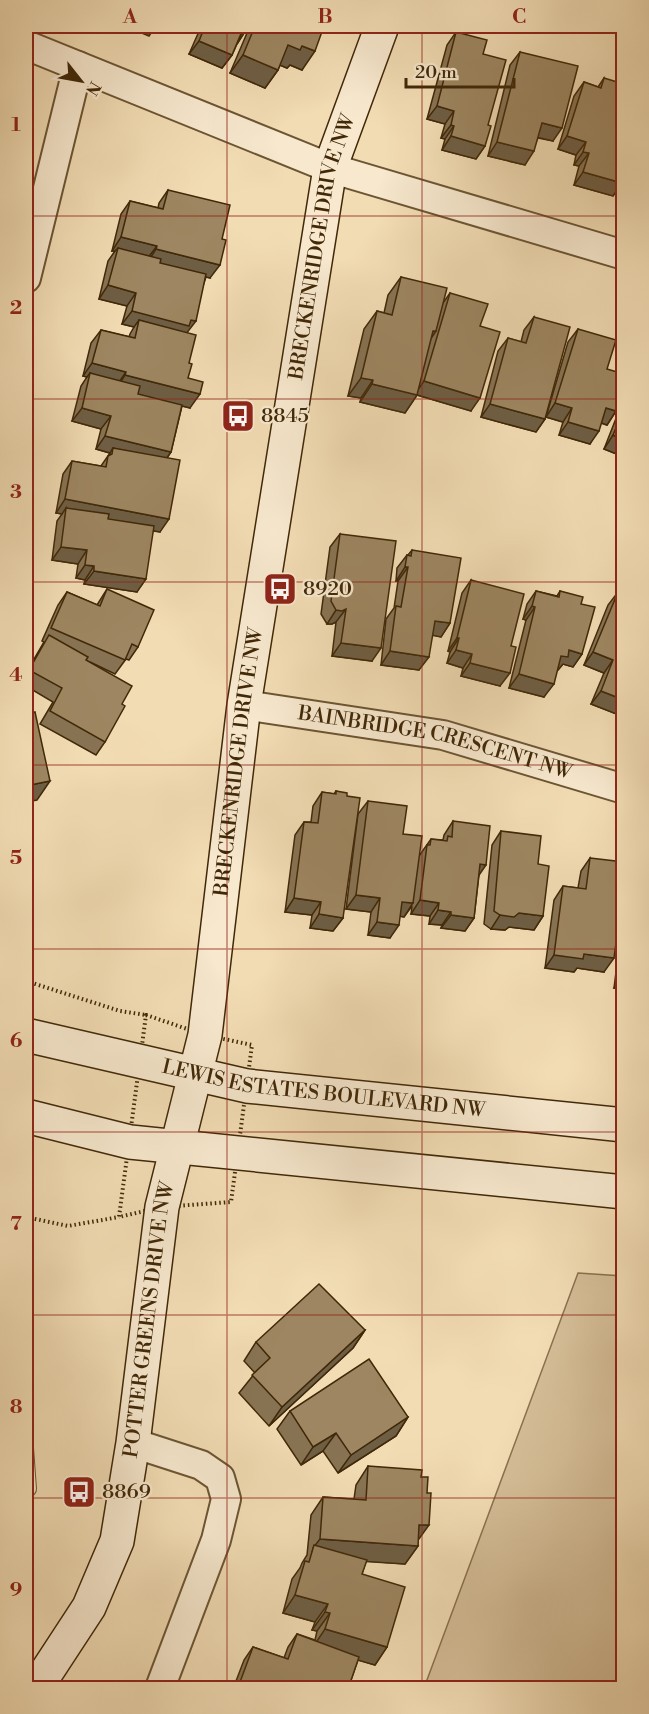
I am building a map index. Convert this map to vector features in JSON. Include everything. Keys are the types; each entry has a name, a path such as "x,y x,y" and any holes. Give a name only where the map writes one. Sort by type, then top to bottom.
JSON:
{"street":[{"name":"BRECKENRIDGE DRIVE NW","path":"178,1148 205,1035 244,705 330,168 382,26"},
{"path":"26,45 330,168 624,255"},
{"path":"26,278 78,66"},
{"name":"BAINBRIDGE CRESCENT NW","path":"244,705 443,735 624,789"},
{"name":"LEWIS ESTATES BOULEVARD NW","path":"26,1035 247,1086 624,1125"},
{"path":"26,1116 130,1142 624,1192"},
{"name":"POTTER GREENS DRIVE NW","path":"36,1689 89,1607 117,1541 133,1443 162,1206 178,1148"},
{"path":"133,1443 201,1465 220,1478 226,1499 216,1540 160,1689"}],"lane":[{"path":"26,1448 29,1489 26,1492"}],"path":[{"path":"26,981 120,1011 146,1015"},
{"path":"26,1217 68,1226 120,1217"}],"shaded area":[{"path":"578,1273 623,1276 623,1688 424,1688"}],"building":[{"path":"205,26 248,26 246,30 243,29 232,55 199,41"},
{"path":"255,26 324,26 315,51 302,46 300,50 288,45 278,70 243,55"},
{"path":"456,32 487,40 483,54 506,60 488,125 491,126 485,146 451,136 454,111 437,106"},
{"path":"520,52 578,66 562,128 542,123 534,151 497,142"},
{"path":"604,78 624,84 624,180 622,183 583,172 589,153 583,152 586,142 567,136 584,82 601,88"},
{"path":"168,190 230,205 222,239 226,240 220,265 156,249 157,246 121,237 130,201 163,209"},
{"path":"118,248 161,259 160,263 206,274 196,321 191,320 189,326 132,311 136,293 108,285"},
{"path":"401,277 447,288 436,331 433,331 417,395 372,384 373,380 361,378 377,311 392,315"},
{"path":"450,293 488,304 480,326 500,332 480,398 424,381"},
{"path":"534,317 570,327 545,419 490,404 508,338 526,343"},
{"path":"139,320 196,335 188,378 203,382 200,394 125,375 126,372 92,363 101,330 135,338"},
{"path":"578,329 616,340 607,369 624,374 624,387 616,411 606,408 599,431 568,422 572,408 555,403"},
{"path":"90,373 140,386 138,394 182,405 171,452 105,436 111,416 82,408"},
{"path":"624,409 624,440 613,435"},
{"path":"113,448 180,460 169,519 65,499 72,461 106,467 108,456 112,454"},
{"path":"66,508 109,514 108,519 154,526 146,579 94,571 94,566 85,565 87,550 61,547"},
{"path":"340,534 396,541 381,648 341,643 346,609 336,610 331,601"},
{"path":"412,550 461,558 450,623 435,621 429,657 390,651 396,606 401,607 408,567 405,567 407,555 411,556"},
{"path":"471,580 524,594 511,646 516,647 510,673 470,663 472,654 456,650"},
{"path":"107,589 154,610 138,647 132,644 125,660 51,628 67,592 100,606"},
{"path":"536,591 559,597 560,591 583,597 581,604 595,607 582,654 569,650 568,657 561,656 554,684 519,674 535,607 532,606"},
{"path":"618,592 624,594 624,700 601,691 613,660 593,652"},
{"path":"49,635 88,657 86,660 132,686 122,704 125,706 105,742 50,711 62,688 29,670"},
{"path":"35,712 50,781 30,785 32,793 26,794 26,714"},
{"path":"336,791 360,798 343,918 319,914 321,902 294,898 304,822 318,823 322,792 336,794"},
{"path":"368,801 407,806 403,834 422,836 413,903 402,902 399,925 377,922 380,898 356,895"},
{"path":"453,821 490,826 486,865 480,864 474,918 451,915 451,912 438,910 439,903 420,900 427,845 430,845 431,839 447,841 448,836 452,837"},
{"path":"501,831 541,836 538,864 549,866 543,916 519,913 514,917 500,915 494,911"},
{"path":"590,858 624,862 624,883 614,958 584,954 583,959 554,955 563,886 586,889"},
{"path":"319,1284 365,1330 282,1407 252,1375 270,1358 256,1342"},
{"path":"369,1359 408,1417 351,1455 336,1433 313,1447 290,1411"},
{"path":"368,1466 422,1470 421,1477 428,1477 427,1493 431,1493 429,1525 419,1525 418,1546 320,1539 323,1497 366,1500"},
{"path":"314,1545 367,1560 362,1574 405,1587 387,1647 325,1629 330,1613 325,1612 328,1604 295,1595 305,1561 309,1562"},
{"path":"297,1634 359,1657 348,1689 257,1689 240,1682 253,1647 288,1659"}],"place":[{"name":"8845","path":"238,416"},
{"name":"8920","path":"280,589"},
{"name":"8869","path":"79,1492"}]}
